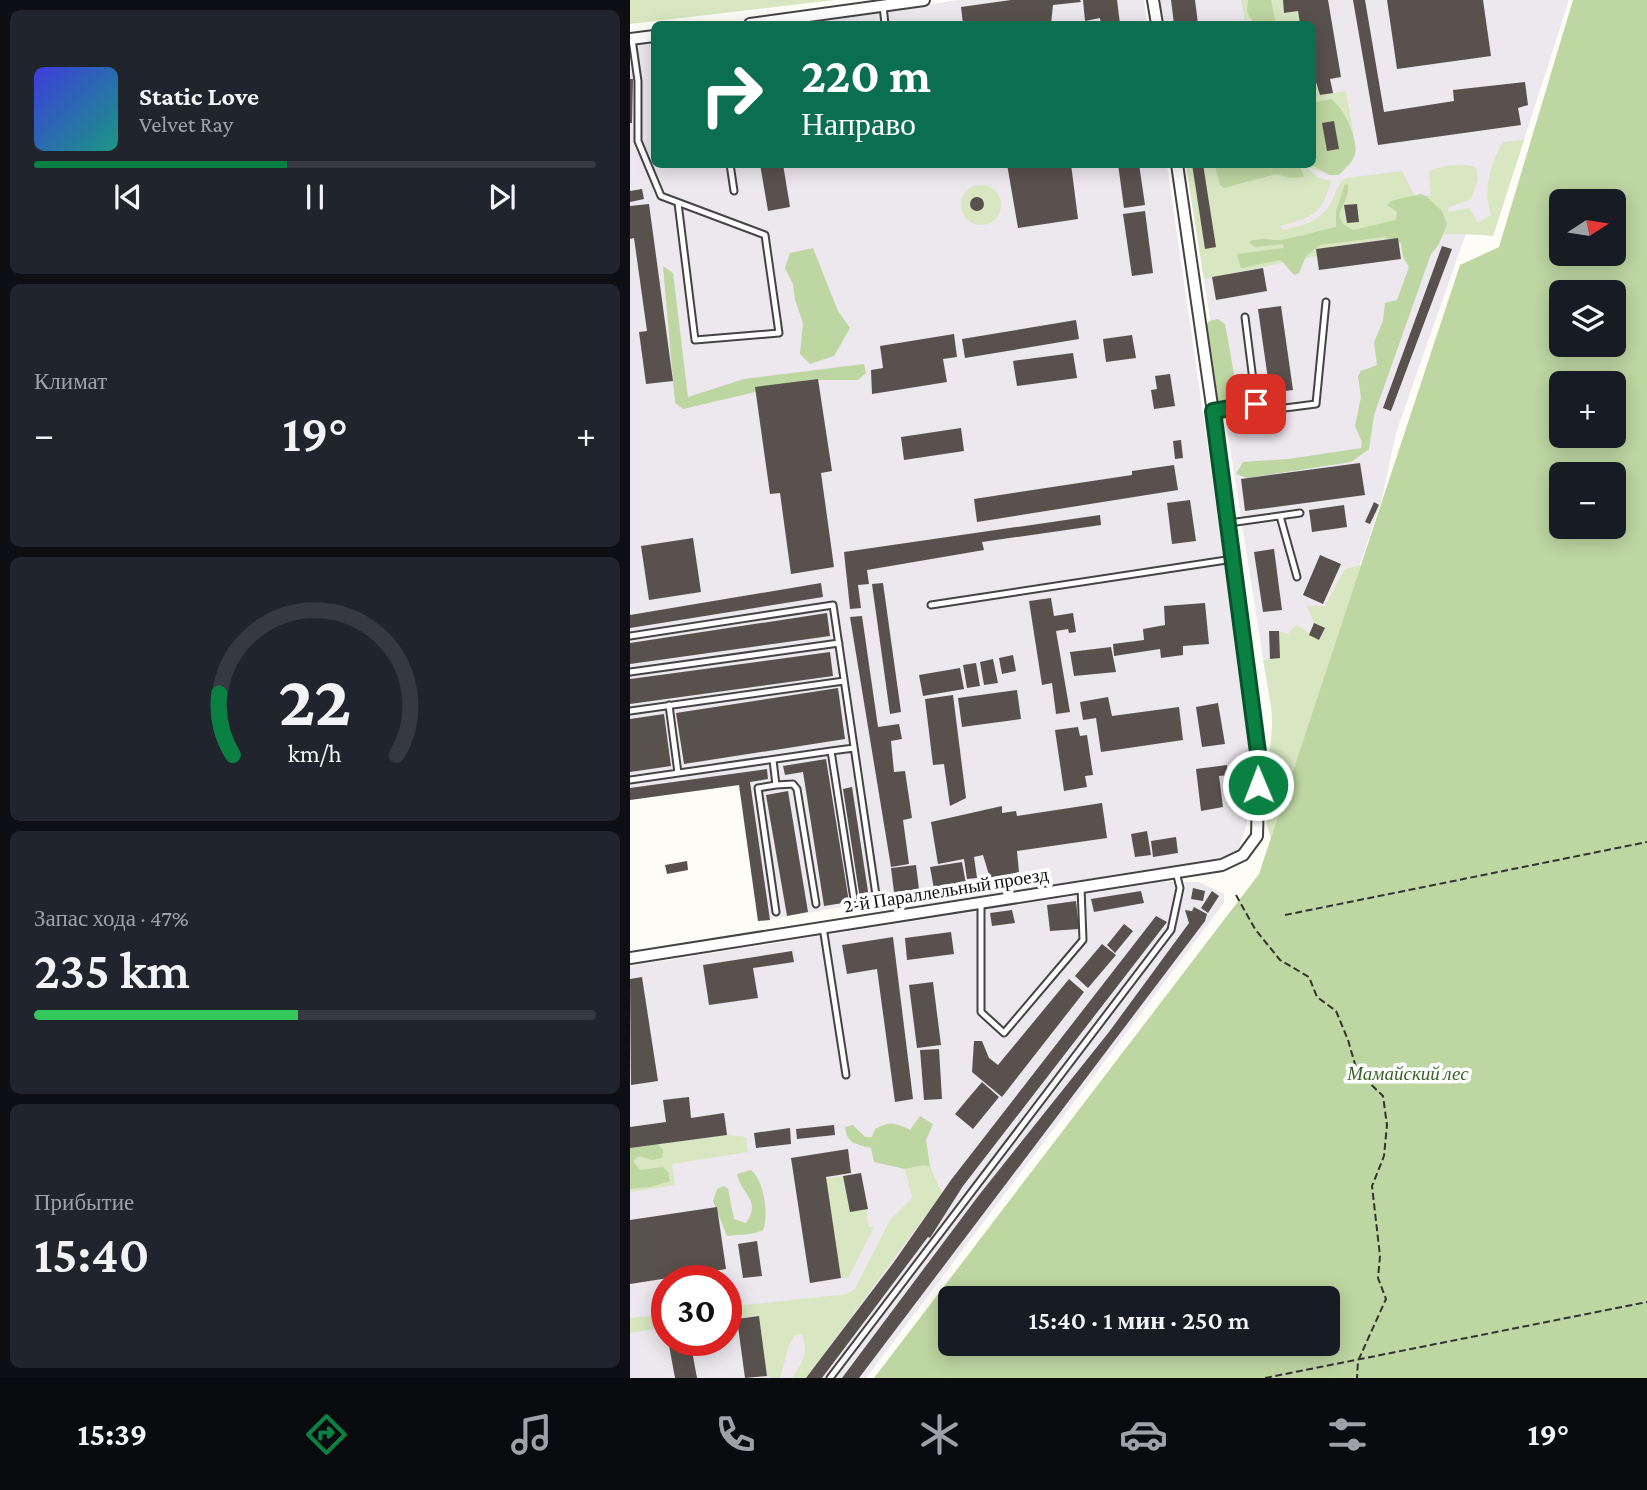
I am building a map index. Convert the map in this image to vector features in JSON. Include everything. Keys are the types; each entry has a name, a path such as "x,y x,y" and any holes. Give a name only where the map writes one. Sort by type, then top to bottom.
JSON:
{"street":[{"path":"797,21 829,19 883,6 924,0"},
{"path":"1153,0 1156,21"},
{"path":"631,39 651,36"},
{"path":"1178,168 1233,559"},
{"name":"2-й Параллельный проезд","path":"630,958 1176,872 1222,864 1242,855 1256,836 1259,760 1233,559"}],"lane":[{"path":"883,6 885,21"},
{"path":"631,39 638,81 638,141 661,196 765,235 779,332 695,340 678,203"},
{"path":"731,168 734,191"},
{"path":"1213,411 1256,404 1277,410 1316,404 1326,302"},
{"path":"1245,317 1256,404"},
{"path":"1229,523 1300,513"},
{"path":"1280,516 1297,577"},
{"path":"931,605 1233,559"},
{"path":"630,636 833,605 876,895"},
{"path":"630,672 839,643"},
{"path":"630,711 844,681"},
{"path":"669,705 678,773"},
{"path":"630,780 854,748"},
{"path":"831,751 854,899"},
{"path":"773,760 776,785"},
{"path":"776,912 758,788 793,784 796,789 816,904"},
{"path":"830,1378 1171,930 1180,888 1176,872"},
{"path":"981,902 981,1012 1004,1033 1083,940 1085,934 1081,887"},
{"path":"822,927 846,1075"}],"path":[{"path":"1284,915 1647,842"},
{"path":"1236,895 1255,929 1280,960 1309,977 1317,997 1336,1012 1357,1070 1383,1096 1387,1125 1384,1156 1372,1186 1380,1256 1378,1278 1386,1299 1359,1359 1357,1378"},
{"path":"1265,1378 1647,1302"}],"shaded area":[{"path":"959,0 1144,0 1147,21 813,21"},
{"path":"1160,0 1569,0 1493,236 1466,233 1396,433 1381,502 1311,709 1272,716 1186,168 1316,168 1316,21 1164,21"},
{"path":"651,42 651,168 1167,168 1249,733 1247,823 1238,851 1224,857 888,911 885,900 758,921 739,785 630,800 630,45"},
{"path":"1163,882 1199,882 1224,894 1224,903 866,1378 630,1378 630,966"}],"green space":[{"path":"630,0 834,0 651,21 630,24"},
{"path":"1241,0 1283,0 1284,13 1298,11 1300,21 1253,19 1245,20"},
{"path":"1248,0 1271,0 1275,21 1252,21 1247,12"},
{"name":"Мамайский лес","path":"1573,0 1647,0 1647,1378 874,1378 938,1294 938,1356 1340,1356 1340,1286 944,1286 1259,874 1460,265 1499,247"},
{"path":"1316,82 1320,95 1346,91 1356,150 1353,160 1339,175 1330,175 1310,168 1316,168"},
{"path":"1331,99 1336,103 1353,134 1354,157 1339,175 1330,175 1316,168 1316,102"},
{"path":"1524,140 1493,236 1427,235 1317,249 1317,256 1204,279 1186,168 1308,168 1318,178 1331,181 1324,202 1319,208 1307,217 1280,226 1283,230 1320,216 1330,204 1340,184 1347,178 1402,171 1416,198 1431,195 1429,172 1452,165 1471,166 1476,168 1478,180 1471,199 1448,208 1449,212 1469,208 1478,223 1491,215 1489,177 1503,142"},
{"path":"1216,168 1301,168 1304,177 1290,178 1276,174 1224,188 1220,185"},
{"path":"1345,184 1348,185 1347,193 1339,216 1343,224 1353,230 1396,220 1397,212 1387,205 1391,201 1421,194 1442,211 1447,224 1439,244 1431,254 1374,415 1369,449 1351,462 1247,478 1236,474 1243,462 1289,459 1361,448 1362,442 1355,426 1361,397 1358,376 1361,371 1377,365 1374,342 1383,321 1385,303 1397,300 1409,267 1403,257 1401,243 1384,237 1320,245 1306,256 1299,273 1294,275 1281,260 1241,268 1237,254 1284,248 1283,244 1255,247 1249,242 1253,240 1281,240 1336,227 1336,211"},
{"path":"981,185 989,186 995,191 1000,197 1000,213 995,219 989,224 981,225 973,224 967,219 962,213 961,205 962,197 967,191 973,186"},
{"path":"813,248 838,311 850,328 834,356 810,364 800,354 803,323 793,284 785,268 790,253"},
{"path":"663,266 673,273 688,397 744,379 864,364 866,373 858,380 807,380 683,409 675,403"},
{"path":"1218,319 1225,324 1237,391 1230,403 1220,404 1216,396 1206,326 1209,321"},
{"path":"1361,565 1271,838 1265,792 1272,714 1263,660 1280,658 1279,631 1288,634 1296,625 1320,640 1325,628 1314,623 1307,606 1325,606 1345,569"},
{"path":"920,1116 933,1124 926,1140 930,1167 924,1165 905,1169 874,1162 871,1148 850,1140 846,1133 845,1127 853,1125 865,1137 872,1137 875,1129 889,1124 897,1124 910,1130"},
{"path":"727,1135 746,1137 748,1152 672,1164 675,1185 630,1192 630,1148"},
{"path":"630,1140 654,1141 663,1150 662,1158 652,1160 639,1156 633,1161 640,1170 663,1167 668,1172 670,1181 630,1189"},
{"path":"924,1165 930,1167 942,1193 806,1378 792,1378 803,1358 805,1347 802,1334 795,1335 789,1345 780,1378 770,1378 767,1376 759,1316 742,1318 742,1305 848,1294 855,1289 890,1220 912,1198 905,1169"},
{"path":"751,1170 759,1182 764,1198 763,1230 727,1236 713,1201 717,1189 724,1186 728,1189 734,1219 746,1223 752,1208 751,1202 737,1174"},
{"path":"843,1176 850,1211 866,1209 869,1227 874,1227 848,1278 841,1278 826,1179"},
{"path":"651,1316 651,1330 630,1333 630,1318"}],"building":[{"path":"1011,0 1081,2 1053,5 1051,21 963,21 961,7"},
{"path":"1083,0 1117,0 1120,21 1100,21 1100,18 1085,21"},
{"path":"1171,0 1195,0 1198,21 1174,21"},
{"path":"1283,0 1328,0 1341,77 1330,79 1333,93 1320,95 1316,82 1316,21 1300,21 1298,11 1284,13"},
{"path":"1353,0 1365,0 1384,112 1454,101 1453,90 1525,82 1528,105 1518,108 1521,125 1378,145"},
{"path":"1387,0 1483,0 1491,56 1397,69"},
{"path":"630,79 633,79 632,123 630,123"},
{"path":"1334,121 1339,149 1327,151 1322,123"},
{"path":"761,168 784,168 790,207 768,211"},
{"path":"1008,168 1072,168 1078,219 1018,228"},
{"path":"1119,168 1140,168 1145,205 1124,208"},
{"path":"1193,168 1204,168 1216,247 1205,249"},
{"path":"642,189 644,199 630,202 630,191"},
{"path":"974,197 980,197 984,204 980,211 974,211 970,207 970,201"},
{"path":"649,204 673,381 646,384 639,332 647,331 634,238 630,239 630,206"},
{"path":"1357,204 1359,222 1347,223 1344,205"},
{"path":"1145,211 1153,273 1132,276 1123,214"},
{"path":"1398,238 1401,259 1319,270 1316,249"},
{"path":"1442,246 1452,249 1391,411 1383,408"},
{"path":"1263,268 1267,291 1216,300 1212,277"},
{"path":"1281,306 1293,390 1270,393 1258,309"},
{"path":"1076,320 1079,339 965,358 962,339"},
{"path":"954,334 957,357 943,359 947,382 872,394 871,370 883,368 880,346"},
{"path":"1132,335 1136,358 1106,362 1103,339"},
{"path":"1073,353 1077,378 1017,386 1013,361"},
{"path":"1170,374 1175,406 1154,409 1151,390 1157,389 1155,376"},
{"path":"818,379 832,471 821,473 834,567 791,574 780,493 770,494 755,387"},
{"path":"961,428 964,451 904,460 901,437"},
{"path":"1181,440 1183,458 1175,459 1173,441"},
{"path":"1360,463 1365,495 1245,511 1241,479"},
{"path":"1174,465 1178,490 977,522 974,499 1132,475 1132,471"},
{"path":"1190,500 1196,541 1172,544 1167,503"},
{"path":"1374,502 1379,505 1370,524 1365,522"},
{"path":"1344,505 1347,527 1312,532 1309,510"},
{"path":"1100,515 1101,525 982,542 984,550 867,570 869,584 858,585 861,608 850,609 844,552"},
{"path":"693,538 701,592 649,600 641,546"},
{"path":"1274,549 1282,610 1263,612 1254,552"},
{"path":"1320,555 1341,564 1323,604 1303,595"},
{"path":"821,583 823,597 630,628 630,615"},
{"path":"883,583 901,712 890,714 872,584"},
{"path":"1051,598 1054,616 1073,613 1076,632 1069,633 1068,629 1056,631 1070,712 1056,714 1052,683 1042,685 1029,601"},
{"path":"1205,603 1209,644 1183,646 1183,655 1161,658 1160,649 1114,656 1113,644 1144,640 1143,629 1165,625 1164,606"},
{"path":"827,613 830,636 630,664 630,643"},
{"path":"862,616 878,727 899,724 902,739 891,741 894,772 905,771 912,818 903,820 909,864 891,867 850,617"},
{"path":"1314,623 1325,628 1319,640 1309,635"},
{"path":"1269,631 1279,631 1280,658 1270,659"},
{"path":"1111,647 1116,672 1074,676 1070,652"},
{"path":"830,652 833,676 630,704 630,679"},
{"path":"1013,655 1016,671 1002,674 999,658"},
{"path":"993,659 998,683 984,685 980,662"},
{"path":"976,663 980,686 967,688 963,665"},
{"path":"960,668 964,689 923,696 919,675"},
{"path":"838,688 845,739 684,764 676,713"},
{"path":"1017,690 1021,719 962,727 958,698"},
{"path":"953,695 966,798 950,806 944,764 933,765 925,699"},
{"path":"1108,697 1112,716 1179,707 1183,740 1101,752 1096,718 1083,720 1080,702"},
{"path":"1218,703 1225,744 1202,747 1196,707"},
{"path":"664,714 671,766 630,772 630,719"},
{"path":"1078,727 1080,736 1087,735 1093,775 1085,776 1087,787 1064,791 1055,730"},
{"path":"826,759 849,902 824,906 803,772 785,775 783,766"},
{"path":"1227,765 1228,775 1219,776 1223,807 1201,811 1196,769"},
{"path":"767,769 768,779 750,782 770,920 758,921 739,785 630,800 630,788"},
{"path":"852,787 869,898 860,899 843,789"},
{"path":"788,791 808,912 787,916 766,795"},
{"path":"1102,803 1107,838 1017,851 1019,872 990,878 983,855 974,857 977,878 967,879 964,859 938,864 931,822 1002,806 1002,813 1016,811 1017,816"},
{"path":"1147,831 1151,855 1135,857 1131,834"},
{"path":"1176,837 1178,853 1153,857 1151,841"},
{"path":"687,861 688,870 667,874 665,865"},
{"path":"962,862 966,884 934,889 930,867"},
{"path":"916,865 919,889 894,892 891,868"},
{"path":"1193,888 1205,891 1203,901 1191,899"},
{"path":"1141,891 1144,903 1094,912 1091,899"},
{"path":"1212,891 1219,896 1208,913 1201,908"},
{"path":"1076,901 1079,929 1050,931 1047,905"},
{"path":"1194,907 1207,914 1205,921 859,1378 842,1378 979,1195 1109,1032 1189,923 1185,910 1197,912 1192,911"},
{"path":"1012,910 1015,923 992,926 990,913"},
{"path":"1156,916 1167,922 963,1186 930,1238 928,1237 822,1378 806,1378 894,1262 951,1180"},
{"path":"1124,924 1133,931 1115,953 1107,945"},
{"path":"951,932 954,954 907,960 905,938"},
{"path":"893,937 913,1099 895,1102 877,969 847,974 842,945"},
{"path":"1102,944 1116,955 1088,988 1075,976"},
{"path":"792,951 794,962 753,968 758,998 709,1005 703,965"},
{"path":"642,977 658,1081 631,1085 630,979"},
{"path":"1069,979 1084,992 1002,1097 972,1072 974,1041 982,1041 989,1058 998,1065"},
{"path":"933,982 941,1045 917,1048 909,985"},
{"path":"939,1049 942,1099 924,1100 920,1050"},
{"path":"982,1082 999,1097 973,1129 955,1114"},
{"path":"689,1097 691,1118 724,1113 727,1135 630,1148 630,1127 666,1122 663,1100"},
{"path":"834,1125 835,1135 797,1139 796,1129"},
{"path":"790,1128 791,1144 756,1148 754,1133"},
{"path":"848,1149 851,1173 826,1177 841,1278 810,1283 791,1158"},
{"path":"861,1173 868,1209 850,1212 843,1176"},
{"path":"717,1207 725,1265 651,1265 651,1281 630,1284 630,1220"},
{"path":"757,1241 762,1276 743,1278 738,1244"},
{"path":"759,1316 767,1376 745,1378 742,1318"},
{"path":"671,1356 693,1356 697,1378 675,1378"}],"route":[{"path":"1256,404 1213,411 1259,760 1258,785"}]}
